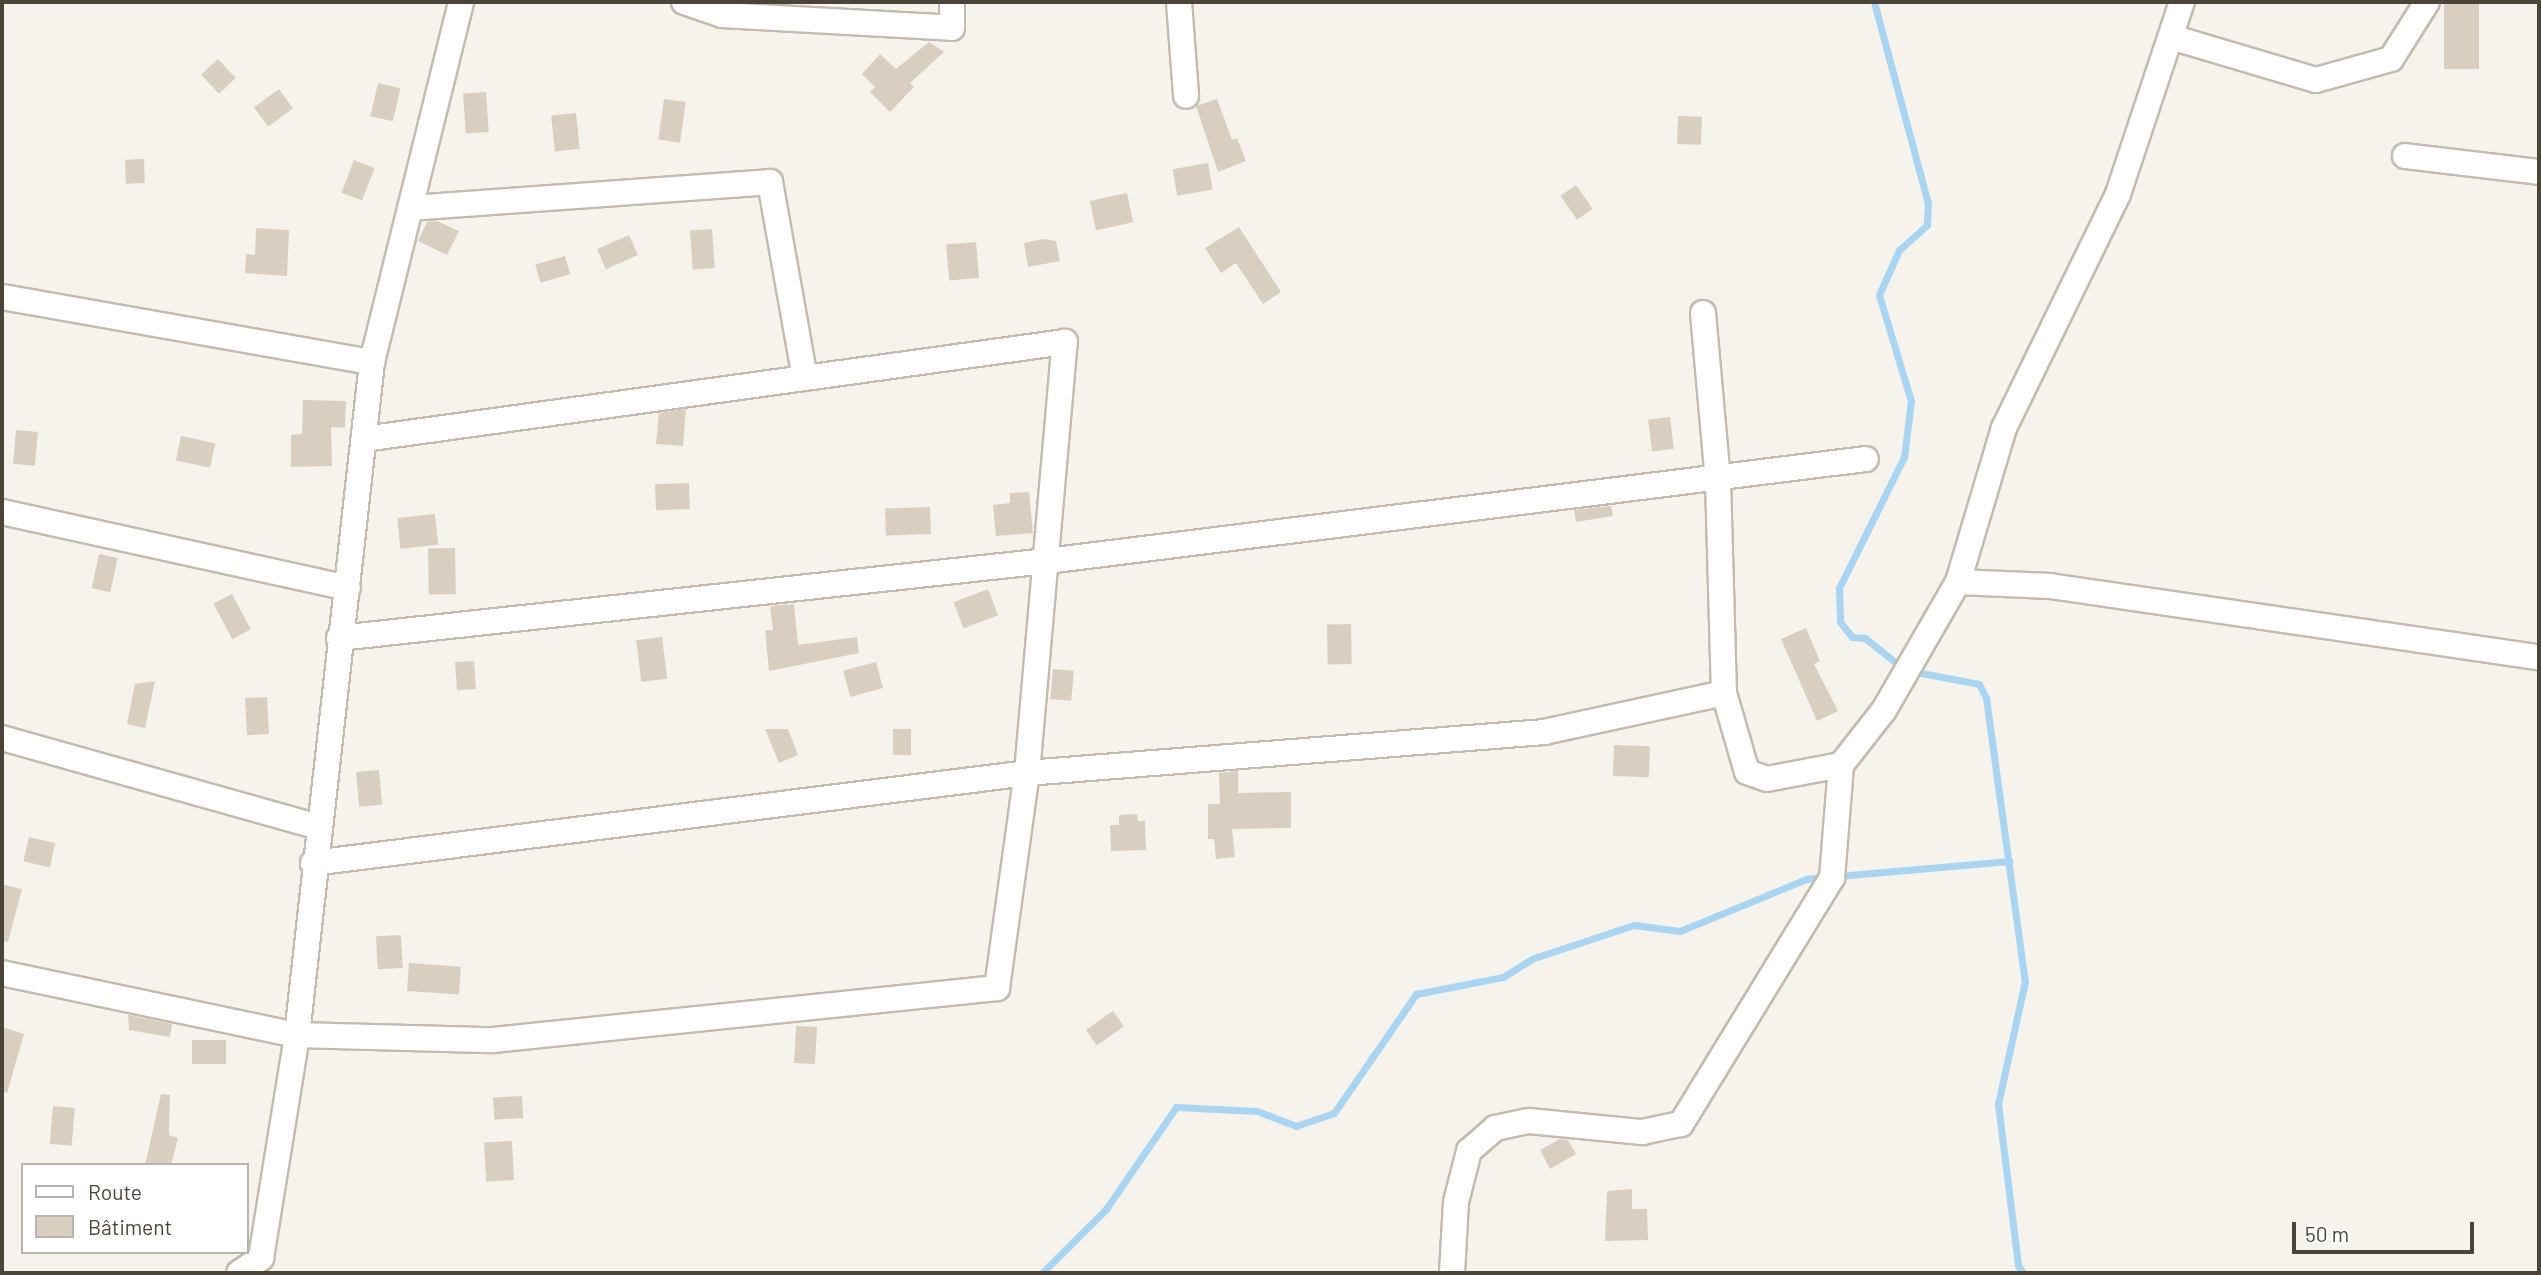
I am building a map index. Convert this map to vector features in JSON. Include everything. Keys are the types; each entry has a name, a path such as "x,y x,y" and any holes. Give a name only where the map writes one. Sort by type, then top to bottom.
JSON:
{"street":[{"path":"239,1273 261,1258 297,1035 313,863 339,638 348,588 372,362 461,2"},
{"path":"684,2 722,15 952,28 952,2"},
{"path":"1179,2 1186,96"},
{"path":"1452,1273 1455,1202 1469,1151 1495,1128 1529,1121 1642,1132 1681,1124 1832,878 1841,765 1884,710 1958,582 2004,428 2118,194 2182,2"},
{"path":"2171,37 2316,80 2391,59 2427,2"},
{"path":"2405,156 2539,172"},
{"path":"410,208 770,182 805,377"},
{"path":"2,296 372,362"},
{"path":"1703,313 1718,480 1724,693 1747,772 1767,779 1841,765"},
{"path":"2,973 297,1035 493,1040 997,988 1027,773 1065,342 364,439"},
{"path":"339,638 1047,561 1718,480 1866,459"},
{"path":"2,512 348,588"},
{"path":"1958,582 2050,586 2539,657"},
{"path":"313,863 1027,773 1544,732 1724,693"},
{"path":"2,738 318,827"}],"building":[{"path":"2444,2 2479,2 2479,69 2444,69"},
{"path":"929,42 944,52 910,83 914,87 890,112 870,92 875,87 862,74 880,54 896,69"},
{"path":"218,59 236,78 219,94 201,75"},
{"path":"378,83 400,88 393,121 370,116"},
{"path":"279,89 293,108 268,127 254,107"},
{"path":"486,92 489,132 466,134 463,94"},
{"path":"664,99 686,102 680,143 658,140"},
{"path":"1217,99 1232,140 1237,138 1246,161 1218,172 1196,106"},
{"path":"576,113 580,149 555,151 551,116"},
{"path":"1678,116 1702,117 1701,145 1677,144"},
{"path":"144,159 145,183 126,184 125,160"},
{"path":"354,160 375,168 362,201 341,193"},
{"path":"1208,163 1213,190 1177,196 1173,169"},
{"path":"1576,185 1593,209 1577,220 1560,196"},
{"path":"1127,193 1133,222 1096,230 1090,201"},
{"path":"437,221 459,231 447,255 418,241 427,222"},
{"path":"1239,227 1281,292 1263,304 1236,263 1221,273 1205,248"},
{"path":"256,228 289,230 287,276 245,273 246,254 255,255"},
{"path":"712,229 715,268 693,269 690,231"},
{"path":"629,235 638,255 606,269 597,249"},
{"path":"1043,239 1056,241 1060,261 1028,267 1024,243"},
{"path":"976,242 979,278 949,280 946,245"},
{"path":"565,256 570,274 540,283 535,265"},
{"path":"303,400 346,401 345,428 331,427 332,466 291,467 291,435 302,434"},
{"path":"686,409 683,446 656,444 659,413"},
{"path":"1670,417 1674,449 1652,451 1648,420"},
{"path":"16,430 38,432 35,466 13,464"},
{"path":"181,436 215,443 210,468 176,460"},
{"path":"689,483 690,509 656,510 655,484"},
{"path":"1029,492 1033,533 996,536 993,505 1010,503 1010,493"},
{"path":"1611,506 1613,516 1576,522 1574,510"},
{"path":"930,507 931,534 886,536 885,509"},
{"path":"435,514 438,545 400,549 397,518"},
{"path":"428,548 455,548 456,594 429,594"},
{"path":"99,554 118,558 110,592 92,588"},
{"path":"988,589 998,615 963,628 953,602"},
{"path":"232,594 251,629 232,639 213,604"},
{"path":"794,604 798,645 857,637 859,653 769,671 765,630 773,630 770,606"},
{"path":"1327,624 1351,624 1352,664 1328,664"},
{"path":"1806,628 1820,661 1814,664 1838,711 1817,721 1781,639"},
{"path":"662,637 667,679 641,682 636,640"},
{"path":"474,661 476,689 457,690 455,662"},
{"path":"876,662 883,688 850,697 843,671"},
{"path":"1053,669 1074,671 1071,701 1050,699"},
{"path":"155,681 145,728 127,724 135,684"},
{"path":"267,697 269,734 247,735 245,698"},
{"path":"765,729 788,729 798,755 779,763"},
{"path":"893,729 911,729 911,755 893,755"},
{"path":"1614,745 1650,746 1649,777 1613,776"},
{"path":"379,770 382,805 359,807 356,772"},
{"path":"1238,771 1238,793 1291,792 1291,828 1232,829 1235,857 1216,859 1214,839 1208,839 1208,804 1220,804 1219,773"},
{"path":"1137,814 1138,821 1145,821 1146,850 1111,851 1110,825 1119,825 1119,815"},
{"path":"29,837 55,843 50,867 23,861"},
{"path":"2,884 22,889 8,942 2,941"},
{"path":"401,935 403,968 378,969 376,936"},
{"path":"409,963 461,967 459,995 407,991"},
{"path":"1113,1011 1124,1027 1097,1045 1086,1030"},
{"path":"128,1015 172,1024 170,1037 129,1030"},
{"path":"796,1026 817,1027 815,1064 794,1063"},
{"path":"2,1027 24,1034 7,1093 2,1092"},
{"path":"192,1040 226,1040 226,1064 192,1064"},
{"path":"161,1094 170,1095 169,1135 178,1138 172,1163 145,1163"},
{"path":"522,1096 523,1118 494,1119 493,1098"},
{"path":"53,1106 75,1108 72,1146 50,1144"},
{"path":"1560,1139 1568,1140 1576,1154 1550,1169 1540,1150"},
{"path":"512,1141 514,1180 486,1181 484,1142"},
{"path":"1632,1189 1632,1209 1647,1209 1648,1240 1605,1241 1607,1191"}],"waterway":[{"path":"1874,2 1928,203 1927,225 1899,250 1879,295 1911,401 1904,457 1839,588 1840,622 1852,637 1865,638 1905,670 1979,684 1986,698 2025,981 1998,1104 2018,1265 2023,1273"},
{"path":"1838,876 2009,861"},
{"path":"1042,1273 1106,1209 1176,1107 1257,1111 1296,1126 1334,1113 1416,994 1503,977 1534,958 1634,925 1680,931 1806,879 1826,877"}]}
